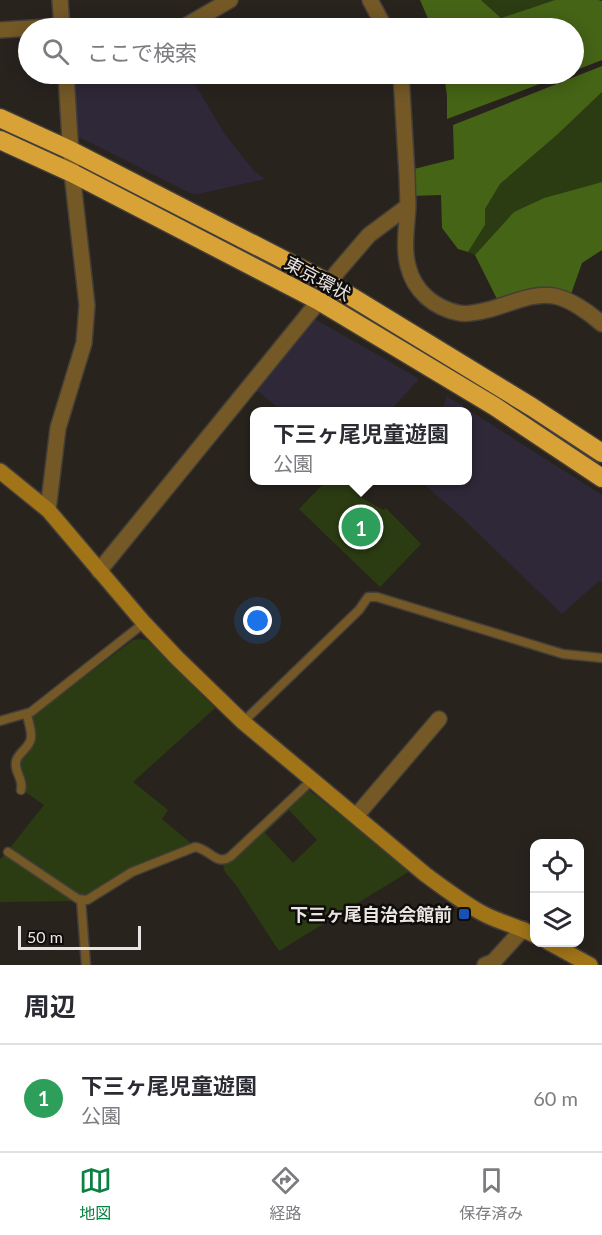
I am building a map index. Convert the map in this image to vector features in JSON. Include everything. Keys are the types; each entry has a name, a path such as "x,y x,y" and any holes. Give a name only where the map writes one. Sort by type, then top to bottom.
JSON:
{"highway":[{"name":"東京環状","path":"0,118 70,150 329,283 532,407 602,453"},
{"name":"東京環状","path":"0,140 72,173 319,301 494,406 602,478"}],"street":[{"path":"60,0 61,18"},
{"path":"199,18 230,0"},
{"path":"370,0 380,18"},
{"path":"0,30 18,29"},
{"path":"48,510 58,428 84,343 87,305 72,173 67,84"},
{"path":"402,84 408,206 406,255 414,282 425,297 438,306 461,314 485,310 534,296 555,296 574,304 602,324"},
{"path":"329,283 369,235 408,206"},
{"path":"99,571 319,301"},
{"path":"0,471 48,510 144,623 243,722 426,875 484,914 529,932 489,964"},
{"path":"356,816 439,719"},
{"path":"557,947 590,965"}],"lane":[{"path":"243,722 359,610 368,597 377,597 563,654 602,658"},
{"path":"0,721 32,712 144,623"},
{"path":"21,790 22,782 15,767 16,759 32,738 27,714"},
{"path":"8,852 78,899 87,900 132,872 195,847 205,849 219,860 225,860 312,780"},
{"path":"81,900 87,965"}],"shaded area":[{"path":"74,84 195,84 224,133 254,171 265,179 194,195 77,136"},
{"path":"311,317 419,379 394,407 277,407 255,389"},
{"path":"447,396 464,407 443,407"},
{"path":"472,412 602,495 602,583 599,581 562,614 425,485 472,485"}],"green space":[{"path":"420,0 481,0 501,18 428,18"},
{"path":"481,0 555,0 501,18"},
{"path":"555,0 602,1 602,60 584,67 584,18 501,18"},
{"path":"602,66 602,92 500,184 485,209 485,225 468,252 458,249 442,228 441,195 410,196 410,170 454,159 453,125 557,84 584,84 584,73"},
{"path":"445,84 540,84 447,119"},
{"path":"602,92 602,182 544,198 515,212 475,255 468,252 485,225 485,209 500,184"},
{"path":"602,182 602,250 582,263 570,297 499,303 475,255 514,212 544,198"},
{"path":"322,485 364,485 358,496 384,510 386,508 421,544 380,587 299,509"},
{"path":"133,640 147,640 215,708 133,782 168,810 162,819 192,844 132,867 84,898 9,849 44,805 24,791 27,781 19,764 33,745 31,719 34,715"},
{"path":"302,791 310,791 410,871 279,951 225,872 223,865","holes":["289,810 317,840 293,863 265,833"]},
{"path":"6,854 77,901 0,902 0,859"}],"place":[{"name":"下三ヶ尾児童遊園","path":"361,527"},
{"name":"下三ヶ尾自治会館前","path":"464,914"}]}
